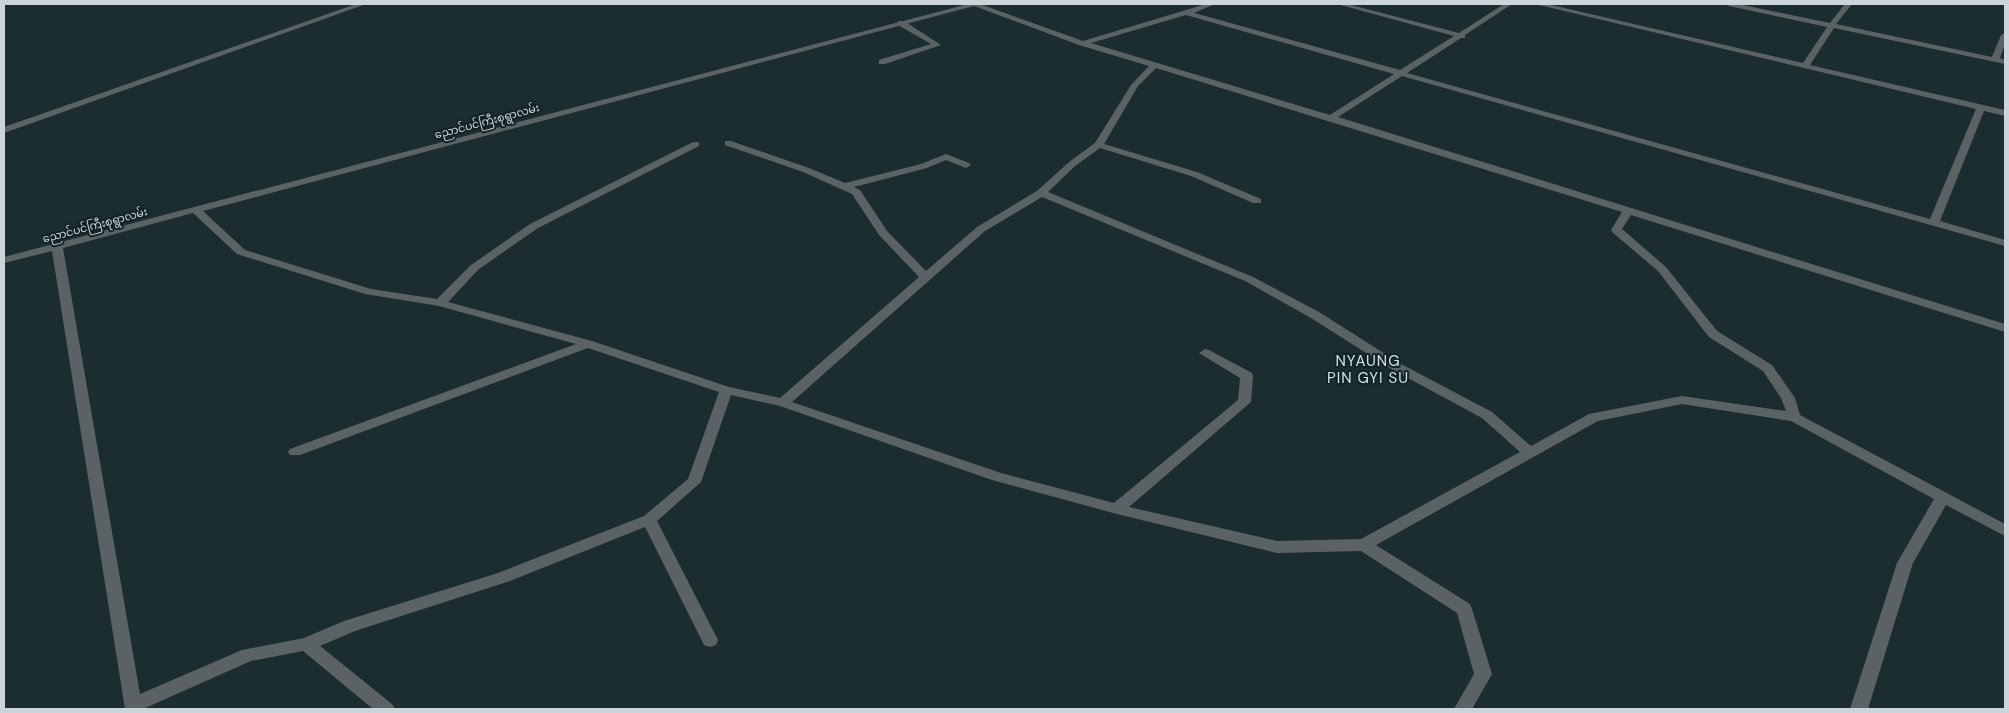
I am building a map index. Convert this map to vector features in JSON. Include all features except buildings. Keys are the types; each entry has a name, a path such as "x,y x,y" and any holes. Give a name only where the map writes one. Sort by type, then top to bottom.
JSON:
{"street":[{"path":"4,130 362,4"},
{"path":"975,4 1082,44 1331,118 2005,328"},
{"name":"ညောင်ပင်ကြီးစုရွာလမ်း","path":"4,260 975,4"},
{"path":"1082,44 1186,14 1212,4"},
{"path":"1340,4 1462,36"},
{"path":"1331,118 1462,36 1509,4"},
{"path":"1539,4 2005,113"},
{"path":"1729,4 2005,62"},
{"path":"1805,66 1832,25 1849,4"},
{"path":"1186,14 2005,244"},
{"path":"882,62 937,45 901,23"},
{"path":"1995,60 2005,35"},
{"path":"783,403 981,229 1041,192 1072,164 1099,145 1135,85 1154,65"},
{"path":"1934,223 1981,107"},
{"path":"728,143 806,170 856,192 883,233 926,278"},
{"path":"440,303 475,267 534,226 696,144"},
{"path":"1099,145 1194,174 1257,201"},
{"path":"843,187 924,166 946,157 966,165"},
{"path":"1041,192 1249,279 1315,315 1397,367 1487,415 1529,452"},
{"path":"196,210 240,252 369,292 440,303 588,344 726,390 783,403 997,477 1117,509 1277,547 1364,545 1594,417 1682,400 1794,417 2005,531"},
{"path":"1629,210 1616,230 1662,269 1713,334 1768,368 1788,398 1794,417"},
{"path":"57,246 134,707 248,655 306,644 350,626 504,577 649,520 694,482 726,390"},
{"path":"295,452 588,344"},
{"path":"1117,509 1244,402 1247,376 1205,353"},
{"path":"1859,709 1905,562 1943,497"},
{"path":"649,520 710,640"},
{"path":"1364,545 1464,609 1483,674 1463,709"},
{"path":"306,644 386,709"}],"district":[{"name":"NYAUNG PIN GYI SU","path":"1368,370"}]}
